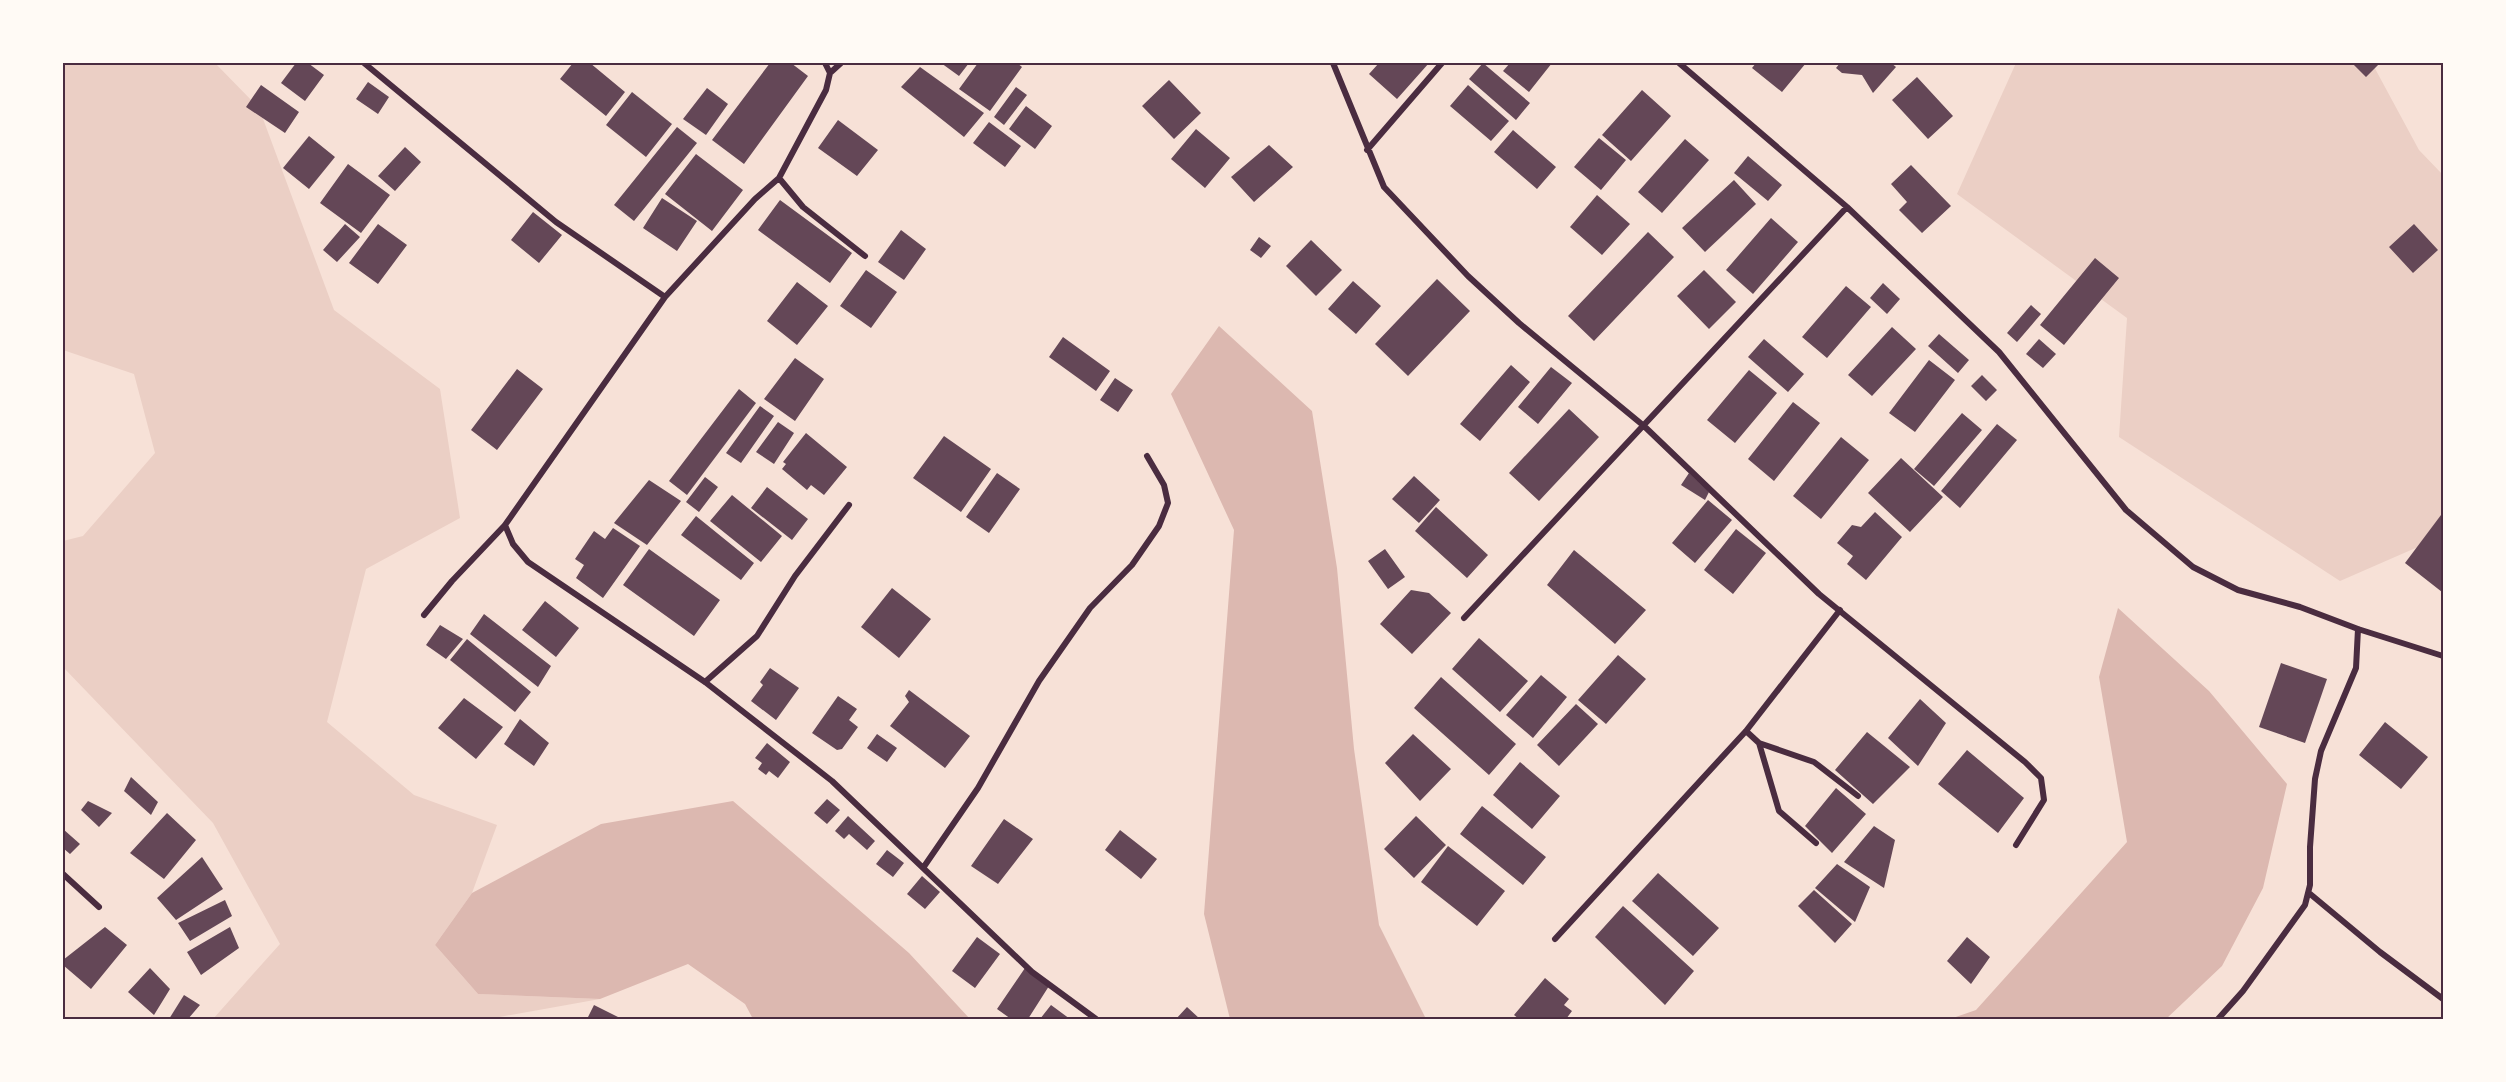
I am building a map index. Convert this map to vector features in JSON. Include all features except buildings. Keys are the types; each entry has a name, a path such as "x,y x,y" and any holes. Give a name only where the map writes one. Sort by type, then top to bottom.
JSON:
{"street":[{"path":"364,63 556,222 665,297"},
{"path":"825,63 830,73"},
{"path":"424,615 452,581 505,525 665,297 755,199 779,178 826,90 830,73 841,63"},
{"path":"1333,63 1384,187 1468,276 1519,323 1644,426 1820,594 2025,762 2041,778 2044,800 2016,845"},
{"path":"1367,150 1442,63"},
{"path":"1679,63 1847,207 1999,352 2126,510 2193,567 2238,590 2300,607 2358,629 2443,656"},
{"path":"779,178 803,207 865,256"},
{"path":"1464,618 1847,207"},
{"path":"923,868 978,788 1039,681 1090,608 1132,565 1159,526 1168,503 1164,485 1148,456"},
{"path":"705,682 757,636 795,576 849,505"},
{"path":"505,525 513,544 528,562 705,682 832,781 1032,972 1096,1019"},
{"path":"1555,939 1746,731 1840,610"},
{"path":"2218,1019 2243,991 2297,920 2309,893 2315,778 2321,751 2356,668 2358,629"},
{"path":"1746,731 1760,743 1815,762 1858,796"},
{"path":"1760,743 1779,811 1816,843"},
{"path":"63,874 99,907"},
{"path":"2309,893 2380,952 2443,999"}],"shaded area":[{"path":"63,63 215,63 259,108 334,310 440,389 460,518 366,569 327,722 414,795 497,825 472,893 435,945 478,994 600,999 488,1019 213,1019 280,944 213,823 63,667 63,541 83,536 155,453 134,374 63,350"},
{"path":"2016,63 2372,63 2419,150 2443,175 2443,536 2340,581 2119,437 2127,318 1957,194"},
{"path":"1219,326 1312,411 1337,568 1354,749 1379,925 1426,1019 1230,1019 1204,914 1234,530 1171,394"},
{"path":"2118,608 2209,691 2287,784 2263,888 2222,966 2166,1019 1950,1019 1976,1010 2127,842 2099,677"},
{"path":"733,801 909,953 970,1019 753,1019 745,1004 688,964 600,999 478,994 435,945 472,893 601,824"}]}
